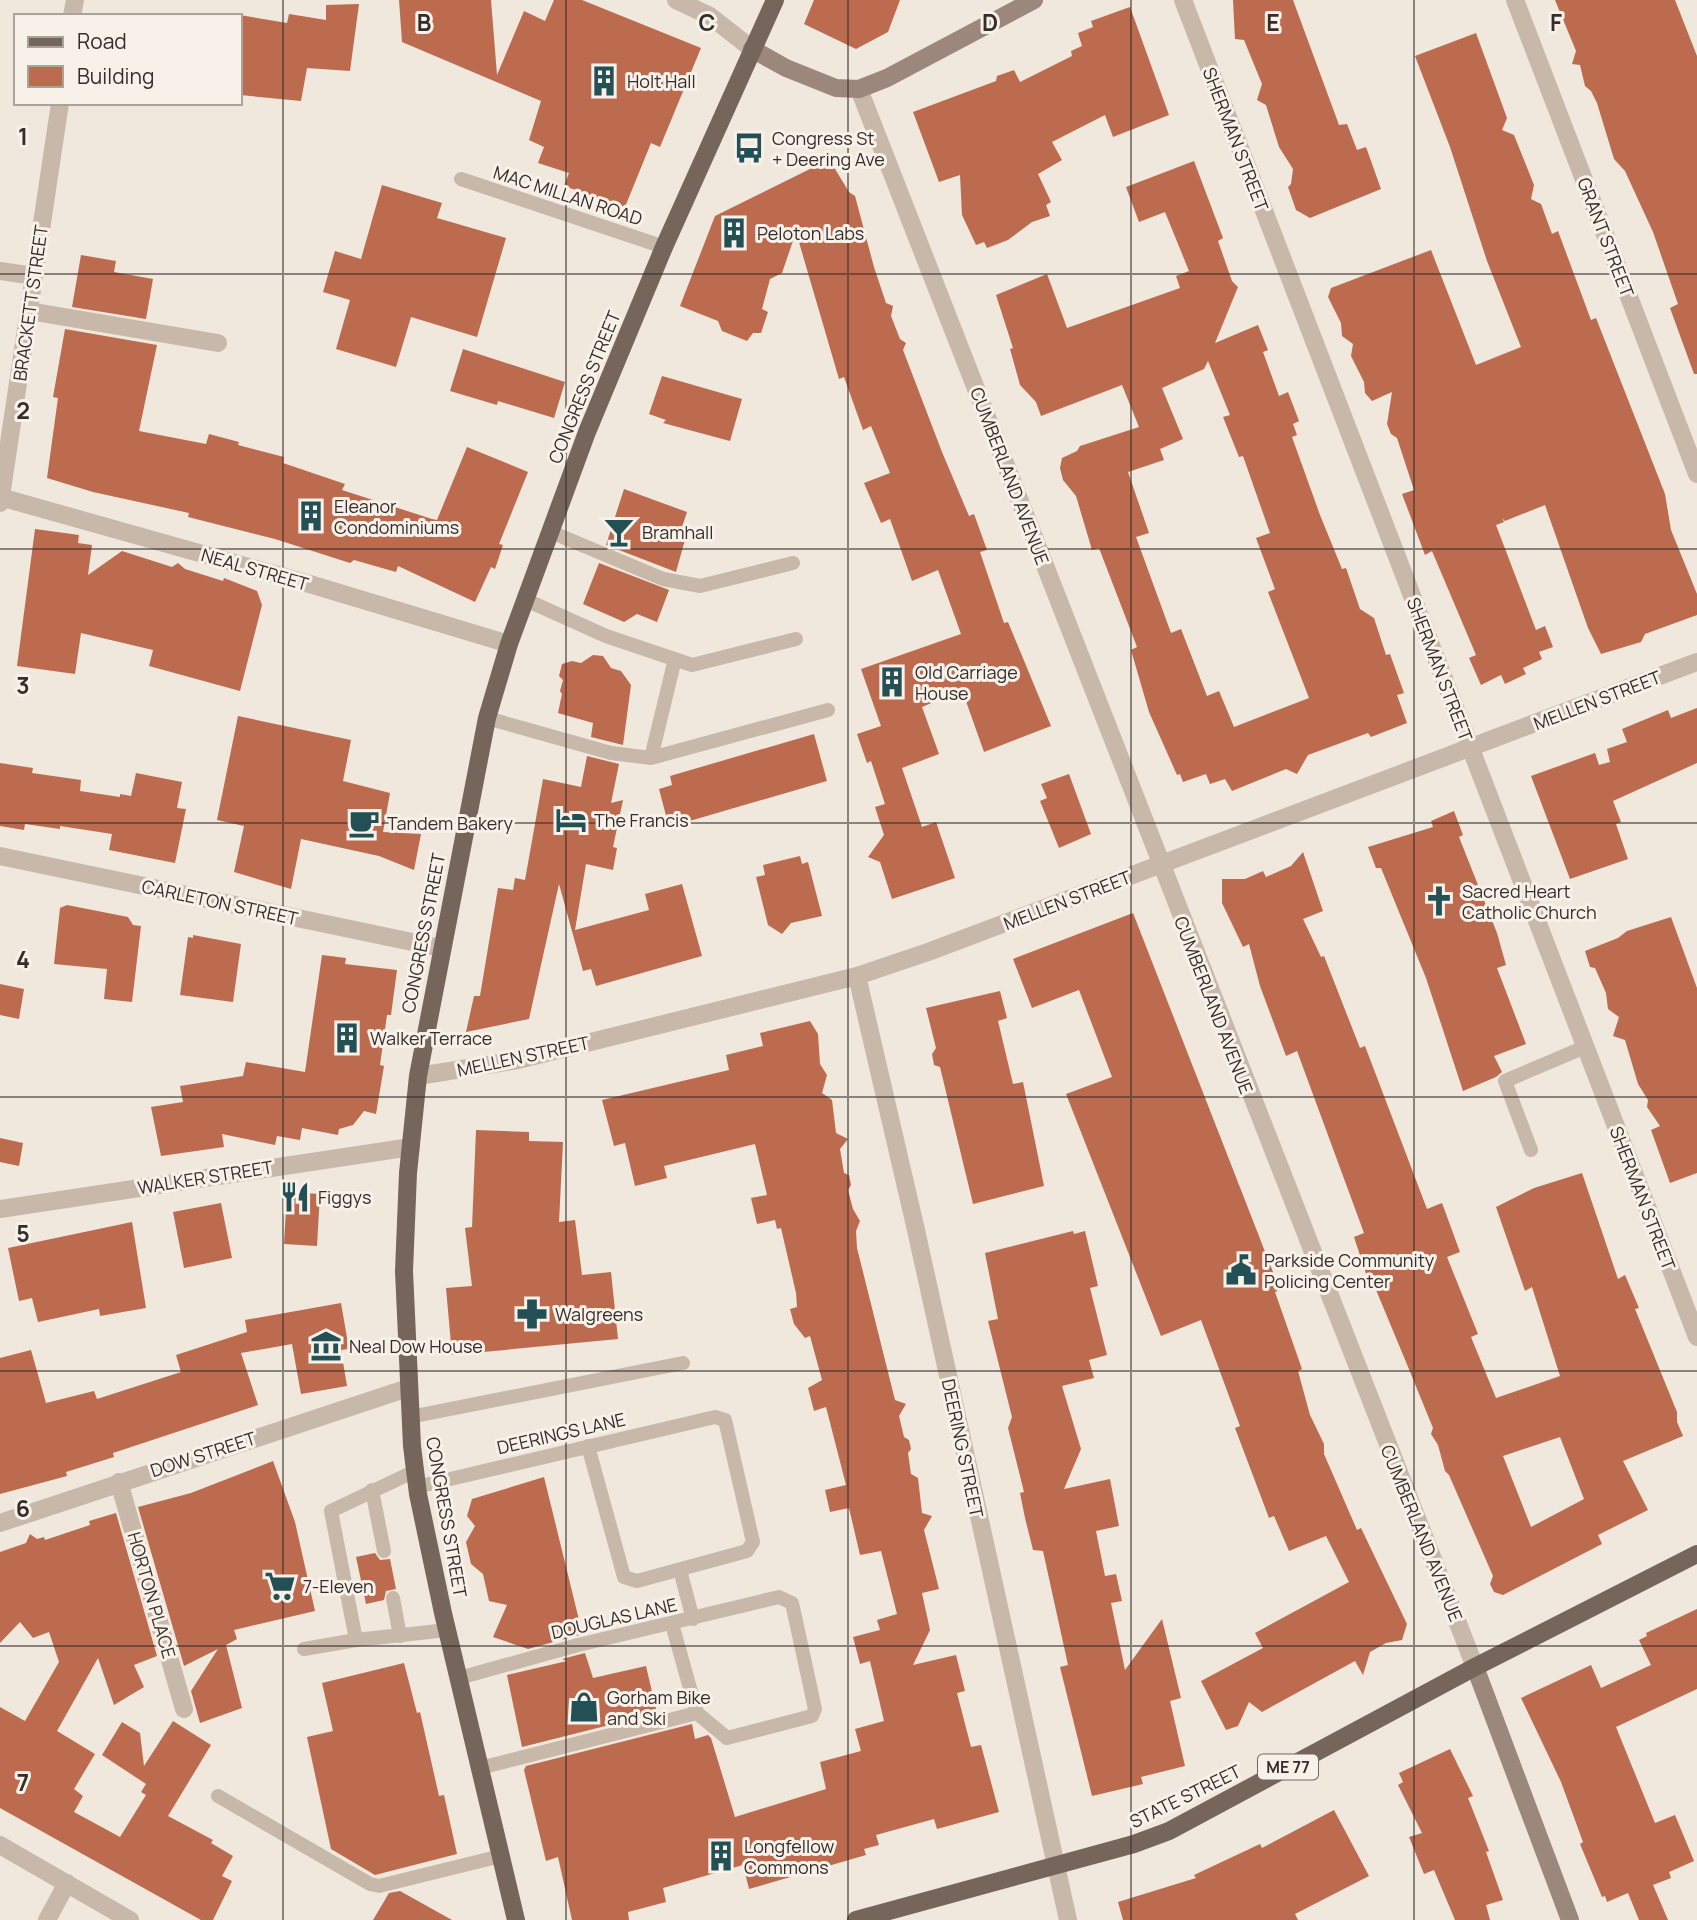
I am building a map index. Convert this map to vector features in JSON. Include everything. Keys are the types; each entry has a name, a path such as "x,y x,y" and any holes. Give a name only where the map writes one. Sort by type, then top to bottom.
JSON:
{"main road":[{"name":"CONGRESS STREET","path":"516,1920 447,1630 416,1479 408,1388 404,1271 418,1076 487,718 509,645 587,432 664,247 775,0"},
{"path":"752,48 786,68 836,88 859,89 887,78 1034,0"},
{"name":"STATE STREET","path":"856,1920 1134,1844 1169,1831 1475,1667 1697,1554"},
{"name":"CUMBERLAND AVENUE","path":"1475,1667 1570,1920"}],"street":[{"path":"676,0 710,16 752,48"},
{"name":"SHERMAN STREET","path":"1183,0 1697,1337"},
{"name":"GRANT STREET","path":"1515,0 1697,474"},
{"name":"CUMBERLAND AVENUE","path":"859,89 1475,1667"},
{"name":"BRACKETT STREET","path":"0,503 60,105"},
{"path":"0,271 34,276"},
{"path":"29,311 218,343"},
{"name":"NEAL STREET","path":"0,497 313,585 509,645"},
{"name":"MELLEN STREET","path":"418,1076 518,1060 857,976 1160,865 1697,662"},
{"name":"CARLETON STREET","path":"0,856 441,948"},
{"name":"DEERING STREET","path":"857,976 916,1230 1068,1920"},
{"name":"WALKER STREET","path":"0,1209 411,1147"},
{"name":"DOW STREET","path":"0,1523 408,1388"},
{"name":"HORTON PLACE","path":"119,1482 184,1709"},
{"path":"0,1845 130,1920"},
{"path":"47,1920 67,1883"}],"lane":[{"name":"MAC MILLAN ROAD","path":"461,179 664,247"},
{"path":"551,531 663,579 700,586 793,563"},
{"path":"526,600 606,636 692,665 796,639"},
{"path":"652,758 675,659"},
{"path":"487,718 611,753 652,758 828,710"},
{"path":"1531,1150 1505,1080 1585,1047"},
{"path":"410,1417 684,1363"},
{"name":"DEERINGS LANE","path":"356,1640 331,1511 372,1490 416,1479 588,1446 715,1417 725,1420 753,1542 747,1551 680,1570"},
{"path":"588,1446 624,1577 637,1581 680,1570 693,1619"},
{"path":"372,1490 384,1551"},
{"name":"DOUGLAS LANE","path":"459,1678 578,1645 779,1597 792,1603 815,1709 812,1716 727,1738 697,1713"},
{"path":"393,1598 400,1636"},
{"path":"480,1768 697,1713 672,1624"},
{"path":"304,1649 447,1630"},
{"path":"218,1796 370,1884 379,1886 501,1856"}],"building":[{"path":"399,0 491,0 497,75 524,11 545,21 554,0 582,0 701,48 660,147 651,143 625,207 564,186 569,173 538,163 544,147 529,140 541,101 402,42"},
{"path":"814,0 900,0 888,32 856,49 804,24"},
{"path":"1233,0 1293,0 1339,125 1347,124 1357,150 1366,147 1381,189 1310,218 1296,210 1288,187 1293,169 1279,147 1266,105 1257,100 1262,84 1244,40 1235,39"},
{"path":"1555,0 1675,0 1697,56 1697,374 1694,374 1670,308 1678,304 1653,232 1625,171 1614,159 1597,103 1585,86 1580,65 1572,64 1576,51"},
{"path":"359,4 350,71 307,68 301,101 242,95 242,15 287,23 289,14 326,20 326,5"},
{"path":"1130,7 1169,115 1113,137 1105,115 1052,142 1062,160 1038,174 1051,202 1046,205 1050,216 1032,222 1008,240 987,248 984,242 976,245 962,215 960,175 939,182 913,112 996,81 997,76 1014,70 1020,82 1072,56 1071,51 1082,46 1078,33 1093,27 1091,21"},
{"path":"1476,33 1507,118 1502,130 1514,135 1534,185 1531,199 1541,204 1552,234 1558,231 1591,320 1596,318 1665,494 1671,530 1697,594 1697,615 1645,634 1641,642 1601,654 1588,628 1545,505 1505,521 1502,518 1504,522 1496,525 1536,630 1545,626 1553,647 1539,652 1542,659 1523,668 1526,674 1505,684 1501,675 1481,685 1469,658 1476,655 1432,551 1425,555 1402,494 1414,490 1397,438 1391,434 1387,424 1392,392 1372,401 1365,393 1364,382 1351,356 1353,344 1342,336 1341,323 1328,297 1331,288 1431,250 1476,365 1521,347 1487,261 1450,147 1415,56"},
{"path":"1194,161 1223,238 1218,241 1232,281 1238,287 1215,343 1258,325 1268,350 1263,352 1279,396 1288,392 1299,421 1293,424 1297,435 1292,437 1320,515 1342,569 1346,568 1360,609 1374,618 1386,655 1390,654 1404,693 1397,695 1407,723 1371,737 1368,733 1308,755 1297,774 1286,769 1232,791 1225,779 1210,784 1206,774 1183,782 1180,774 1177,775 1149,712 1131,650 1137,647 1099,548 1092,550 1076,496 1063,480 1060,468 1062,458 1077,451 1080,446 1139,427 1122,385 1041,416 1036,402 1020,385 1010,349 1013,348 996,295 1047,274 1067,328 1180,288 1176,276 1189,271 1165,212 1139,222 1126,187","holes":["1208,361 1230,415 1223,417 1239,457 1243,456 1270,533 1256,538 1275,589 1268,592 1309,698 1234,727 1219,691 1207,696 1181,629 1171,633 1136,537 1149,533 1128,472 1164,460 1160,449 1183,439 1162,388 1204,369"]},
{"path":"822,163 825,167 832,164 849,192 855,196 886,303 893,306 891,316 900,339 906,343 903,350 969,516 974,514 987,550 980,552 1004,623 1008,622 1051,726 984,752 962,690 922,707 939,754 902,768 922,827 936,822 955,878 892,899 880,862 868,857 884,835 875,807 885,804 871,761 867,763 857,734 881,726 861,669 961,634 938,570 912,581 890,519 881,523 864,483 890,473 871,426 863,430 844,377 839,379 796,232 782,273 770,279 762,309 768,312 761,333 753,333 747,341 722,331 718,321 680,306 715,216"},
{"path":"382,185 442,203 437,218 506,238 477,337 411,317 396,367 336,349 350,300 323,292 335,251 361,259"},
{"path":"81,255 116,261 114,272 153,279 146,319 72,307"},
{"path":"65,329 157,345 139,431 206,444 209,434 239,442 238,445 284,457 283,463 345,484 342,490 437,520 467,447 528,472 499,544 503,545 495,569 491,567 475,602 398,566 396,572 354,560 350,563 275,539 188,517 189,513 93,492 47,478 58,398 53,397"},
{"path":"463,349 565,382 554,418 498,401 497,405 450,391"},
{"path":"662,376 742,399 730,441 663,423 666,420 649,414"},
{"path":"624,489 687,512 682,527 688,529 676,572 606,545"},
{"path":"35,529 79,535 78,543 92,545 88,575 122,551 172,567 178,563 185,569 223,581 224,578 257,591 262,605 240,691 149,666 153,650 81,633 75,674 17,666"},
{"path":"599,563 669,590 657,622 637,614 624,622 583,604"},
{"path":"593,655 603,656 611,668 621,671 631,685 623,745 591,737 593,723 558,713 562,694 560,691 563,680 559,676 562,664 572,661 581,663"},
{"path":"1697,708 1697,763 1613,801 1621,822 1616,824 1628,859 1570,879 1531,776 1595,753 1599,765 1610,762 1607,749 1627,742 1622,729 1668,710 1671,718"},
{"path":"238,716 351,740 343,781 390,793 383,832 421,834 414,870 379,856 301,839 291,889 234,872 244,826 217,820"},
{"path":"814,734 827,781 669,827 659,789 672,785 670,776"},
{"path":"587,756 619,764 611,803 623,800 613,847 617,848 613,870 586,864 575,930 649,910 645,894 682,884 702,956 596,986 591,969 583,971 559,884 529,1019 466,1032 474,996 480,996 498,888 513,890 515,878 525,880 543,779 581,787"},
{"path":"0,763 33,768 32,773 81,780 80,791 120,797 120,794 131,796 136,773 182,782 177,808 186,809 175,863 109,850 112,834 60,826 60,829 25,824 24,830 0,826"},
{"path":"1069,774 1091,834 1059,848 1040,801 1047,798 1041,784"},
{"name":"Sacred Heart Catholic Church","path":"1454,811 1463,835 1459,837 1497,933 1506,965 1497,968 1526,1044 1494,1056 1502,1072 1463,1091 1426,978 1381,868 1376,868 1368,847 1433,827 1431,821"},
{"path":"1303,852 1323,911 1303,919 1321,957 1324,956 1360,1048 1365,1046 1427,1209 1442,1203 1460,1252 1447,1257 1478,1334 1471,1337 1496,1398 1560,1376 1532,1287 1525,1291 1496,1207 1534,1188 1582,1173 1618,1279 1625,1275 1639,1308 1635,1309 1677,1412 1677,1422 1683,1436 1623,1461 1648,1510 1598,1535 1602,1544 1503,1595 1494,1592 1490,1584 1493,1576 1445,1471 1438,1445 1431,1434 1433,1428 1374,1285 1370,1286 1354,1237 1364,1233 1297,1051 1286,1056 1260,986 1249,944 1243,947 1222,903 1222,879 1245,879 1263,871 1266,877 1291,866","holes":["1560,1437 1584,1499 1531,1527 1503,1456"]},
{"path":"800,856 802,864 808,862 822,916 791,923 782,934 768,925 756,877 765,875 763,865"},
{"path":"67,905 128,917 133,925 141,926 132,1002 104,999 107,969 54,964 60,908"},
{"path":"1133,913 1280,1290 1275,1292 1302,1369 1298,1371 1310,1415 1324,1444 1324,1454 1357,1530 1361,1528 1407,1624 1402,1640 1386,1643 1370,1652 1363,1675 1355,1661 1262,1712 1249,1702 1238,1726 1226,1730 1201,1681 1263,1648 1255,1633 1349,1582 1326,1536 1289,1551 1274,1516 1269,1518 1235,1428 1240,1426 1201,1320 1161,1336 1066,1094 1112,1077 1079,990 1032,1008 1013,959"},
{"path":"1671,917 1697,988 1697,1173 1670,1183 1651,1130 1660,1126 1647,1107 1648,1100 1638,1084 1625,1040 1613,1036 1619,1017 1608,1009 1606,993 1595,968 1590,967 1585,951 1618,938 1627,931"},
{"path":"193,935 241,944 233,1002 180,995 188,937 193,938"},
{"name":"Walker Terrace","path":"322,955 346,958 345,964 397,970 391,1015 387,1015 380,1065 384,1066 376,1114 364,1111 353,1125 339,1129 338,1135 302,1128 300,1140 277,1136 275,1145 222,1134 224,1147 161,1156 151,1107 183,1102 180,1086 243,1076 246,1062 305,1072"},
{"path":"0,984 24,989 19,1019 0,1015"},
{"path":"1000,991 1007,1018 998,1021 1013,1084 1023,1082 1044,1186 973,1204 940,1067 934,1065 932,1054 936,1048 926,1008"},
{"path":"810,1021 818,1034 820,1064 827,1075 822,1093 832,1100 836,1133 848,1139 840,1149 844,1173 849,1175 851,1185 848,1190 853,1209 860,1221 856,1231 857,1248 895,1400 906,1404 899,1416 904,1437 909,1440 911,1449 908,1453 911,1474 918,1478 922,1513 932,1516 924,1530 939,1589 922,1593 930,1630 913,1665 956,1655 965,1691 957,1693 971,1747 981,1745 999,1812 937,1829 934,1819 876,1835 879,1845 864,1849 866,1855 749,1889 743,1865 663,1888 666,1902 628,1912 629,1920 572,1920 558,1857 546,1861 524,1770 526,1766 692,1724 695,1739 708,1735 711,1738 735,1817 826,1789 820,1762 861,1751 855,1729 884,1721 870,1661 860,1664 853,1637 880,1630 877,1620 897,1614 881,1551 860,1555 849,1508 830,1512 825,1490 846,1485 826,1407 814,1411 808,1388 822,1380 810,1336 805,1338 794,1324 790,1309 797,1307 796,1293 781,1228 777,1229 775,1220 757,1224 751,1198 767,1195 755,1144 664,1166 667,1178 635,1186 625,1143 614,1146 602,1100 729,1070 726,1055 763,1046 760,1033"},
{"path":"476,1130 529,1132 529,1141 563,1142 559,1222 575,1220 582,1275 611,1272 618,1339 452,1355 446,1288 472,1286 465,1228 472,1227"},
{"path":"0,1138 23,1143 19,1166 0,1162"},
{"path":"287,1192 320,1194 317,1246 284,1244"},
{"path":"221,1203 232,1258 184,1268 173,1212"},
{"path":"132,1222 146,1308 100,1316 99,1309 38,1322 32,1298 19,1301 8,1248"},
{"path":"1073,1231 1074,1234 1085,1231 1098,1286 1090,1288 1107,1355 1089,1360 1094,1378 1062,1386 1081,1449 1064,1489 1110,1479 1119,1526 1096,1531 1105,1576 1116,1574 1122,1601 1111,1603 1125,1670 1162,1619 1181,1698 1170,1701 1185,1766 1141,1777 1143,1784 1092,1796 1060,1667 1068,1665 1043,1551 1033,1550 1020,1493 1024,1492 1008,1428 1012,1417 988,1321 998,1319 985,1253"},
{"path":"341,1303 349,1349 341,1350 347,1386 301,1394 292,1344 241,1353 258,1405 113,1453 114,1457 66,1472 67,1476 0,1494 0,1358 31,1350 46,1403 94,1391 97,1399 181,1372 176,1355 247,1332 245,1320"},
{"path":"273,1461 295,1522 315,1611 234,1630 237,1639 226,1645 242,1708 200,1723 191,1691 218,1649 184,1666 138,1507 191,1493"},
{"path":"544,1477 581,1628 577,1629 579,1635 528,1649 493,1637 507,1605 489,1601 483,1574 471,1564 466,1542 475,1526 467,1516 472,1499"},
{"path":"116,1513 157,1656 134,1665 144,1687 114,1705 98,1658 57,1731 95,1754 74,1789 83,1796 74,1812 120,1837 146,1795 141,1792 146,1784 102,1755 122,1722 140,1733 144,1766 173,1721 211,1745 168,1816 213,1840 211,1843 233,1856 222,1876 232,1881 213,1920 201,1920 0,1808 0,1707 25,1721 59,1662 49,1632 33,1638 20,1622 0,1643 0,1552 26,1543 30,1534 37,1539 44,1537 45,1540 90,1525 89,1521"},
{"name":"7-Eleven","path":"375,1553 380,1560 390,1559 396,1589 386,1591 384,1600 366,1604 356,1557"},
{"path":"1697,1609 1697,1689 1616,1727 1655,1823 1675,1815 1694,1861 1669,1872 1671,1878 1653,1885 1668,1920 1639,1920 1628,1893 1607,1902 1605,1896 1602,1897 1580,1844 1583,1842 1561,1782 1521,1698 1591,1665 1601,1688 1651,1665 1639,1640 1647,1636 1646,1633"},
{"name":"Gorham Bike and Ski","path":"585,1653 593,1678 646,1666 657,1713 522,1747 507,1675 567,1661 562,1659"},
{"path":"404,1663 417,1713 420,1712 439,1796 444,1795 457,1854 375,1875 331,1849 307,1737 333,1731 322,1683"},
{"path":"1450,1749 1473,1796 1468,1798 1489,1851 1486,1852 1503,1900 1486,1905 1490,1920 1455,1920 1434,1870 1424,1874 1409,1837 1422,1833 1398,1785 1403,1782 1399,1773"},
{"path":"1334,1810 1369,1876 1295,1914 1298,1920 1123,1920 1118,1902 1196,1878 1194,1875 1260,1844 1262,1848"},
{"path":"400,1891 452,1920 373,1920 389,1893"}],"place":[{"name":"Holt Hall","path":"604,81"},
{"name":"Congress St + Deering Ave","path":"749,148"},
{"name":"Peloton Labs","path":"734,233"},
{"name":"Eleanor Condominiums","path":"311,516"},
{"name":"Bramhall","path":"619,532"},
{"name":"Old Carriage House","path":"892,682"},
{"name":"The Francis","path":"571,820"},
{"name":"Tandem Bakery","path":"364,823"},
{"name":"Sacred Heart Catholic Church","path":"1439,901"},
{"name":"Walker Terrace","path":"347,1038"},
{"name":"Figgys","path":"295,1197"},
{"name":"Parkside Community Policing Center","path":"1241,1270"},
{"name":"Walgreens","path":"532,1314"},
{"name":"Neal Dow House","path":"326,1346"},
{"name":"7-Eleven","path":"280,1586"},
{"name":"Gorham Bike and Ski","path":"584,1707"},
{"name":"Longfellow Commons","path":"721,1856"}]}
